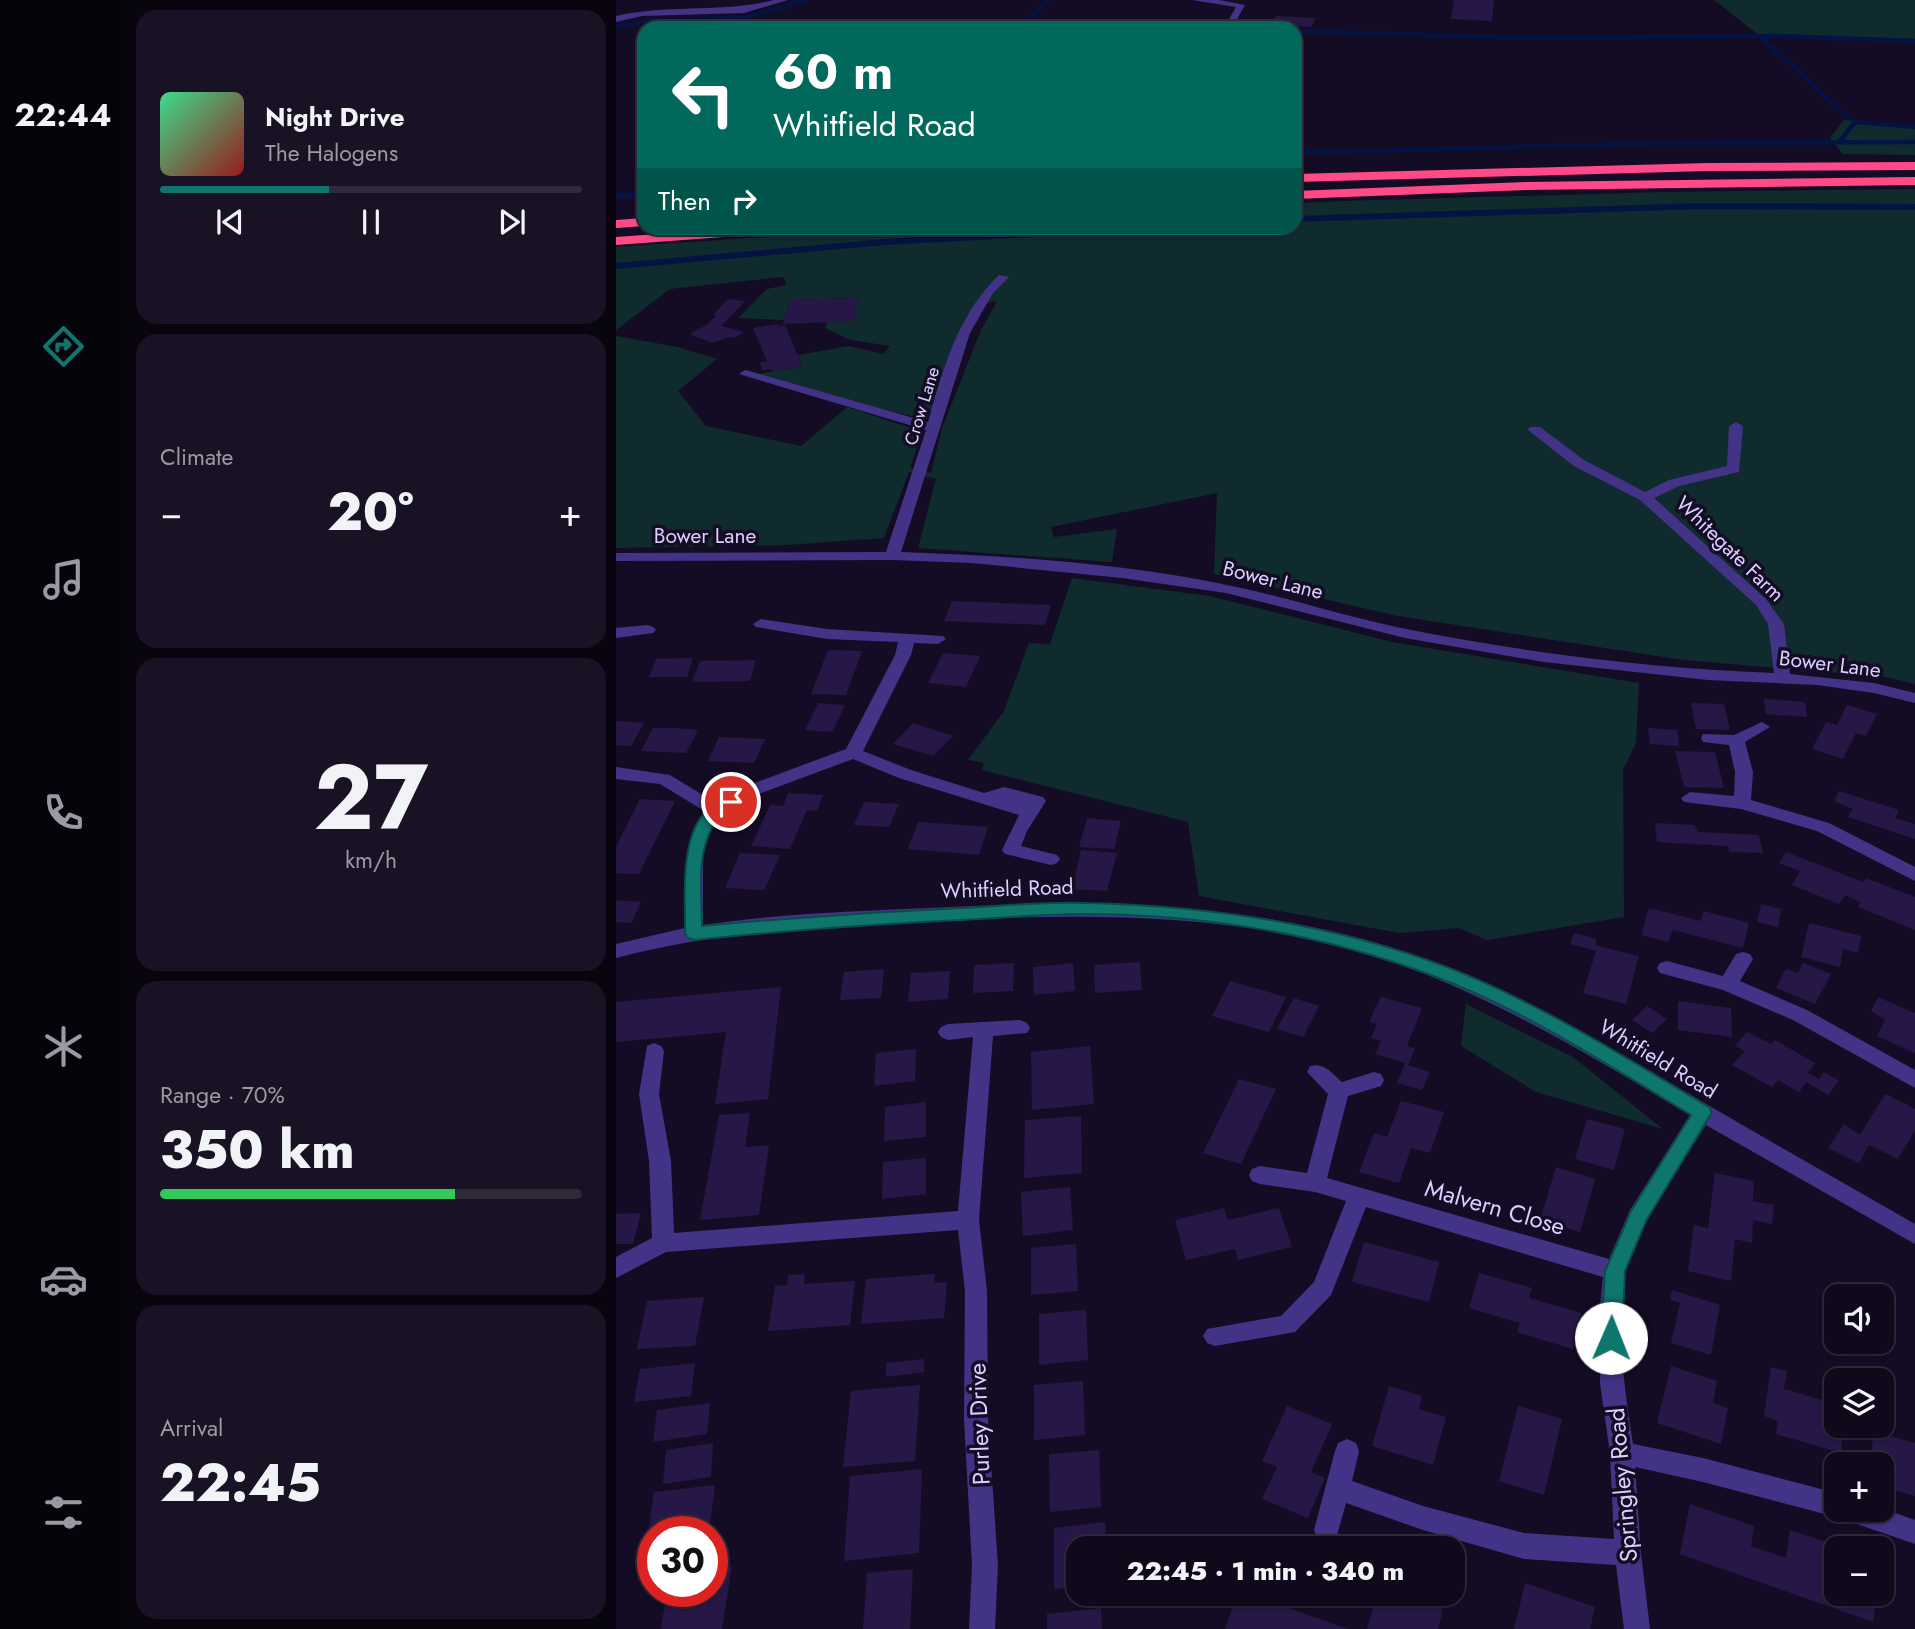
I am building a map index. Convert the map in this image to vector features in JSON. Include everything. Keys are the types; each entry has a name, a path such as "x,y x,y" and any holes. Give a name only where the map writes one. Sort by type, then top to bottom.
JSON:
{"highway":[{"path":"1302,178 1680,168 1915,166"},
{"path":"1302,195 1526,186 1915,181"},
{"path":"616,224 637,222"},
{"path":"616,241 696,235"}],"street":[{"path":"616,19 642,13 744,10 784,0"},
{"path":"1196,0 1241,5 1232,21"},
{"name":"Crow Lane","path":"892,556 952,366 971,318 990,286 1003,277"},
{"path":"745,374 933,428"},
{"name":"Whitegate Farm","path":"1645,497 1674,483 1734,469 1736,425"},
{"name":"Whitegate Farm","path":"1535,430 1579,463 1645,497 1761,602 1776,624 1782,678"},
{"name":"Bower Lane","path":"616,557 892,556 1040,565 1191,583 1271,599 1405,633 1544,657 1695,674 1840,683 1915,698"},
{"path":"761,624 781,629 938,639"},
{"path":"616,633 648,630"},
{"path":"853,753 903,655 907,638"},
{"path":"1709,738 1736,740 1762,727"},
{"path":"1736,740 1744,772 1742,803"},
{"path":"694,933 694,856 703,828 716,811 747,792 853,753 905,774 981,799 1004,793 1037,801 1028,812 1011,850 1051,859"},
{"path":"616,774 664,779 716,811"},
{"path":"1690,798 1742,803 1823,827 1915,875"},
{"name":"Whitfield Road","path":"616,951 694,933 845,919 1084,908 1191,914 1282,927 1370,947 1439,971 1503,1000 1586,1043 1915,1235"},
{"path":"1728,984 1743,959"},
{"path":"1667,968 1728,984 1800,1015 1915,1080"},
{"path":"948,1032 1020,1028"},
{"name":"Purley Drive","path":"982,1629 985,1566 976,1419 976,1291 968,1220 984,1029"},
{"path":"654,1051 649,1094 660,1161 663,1243"},
{"path":"1317,1072 1339,1091"},
{"path":"1339,1091 1374,1080"},
{"path":"1315,1183 1339,1091"},
{"name":"Springley Road","path":"1637,1629 1628,1553 1622,1454 1612,1383 1611,1315 1615,1271 1638,1217 1703,1112"},
{"name":"Malvern Close","path":"1260,1175 1315,1183 1615,1271"},
{"path":"1215,1336 1287,1325 1323,1288 1359,1196"},
{"path":"616,1268 663,1243 968,1220"},
{"path":"1327,1530 1340,1489 1347,1451"},
{"path":"1622,1454 1703,1470 1824,1502"},
{"path":"1340,1489 1423,1518 1524,1546 1628,1553"},
{"path":"1886,1522 1915,1532"}],"green space":[{"path":"1714,0 1915,0 1915,41 1761,37"},
{"path":"1844,120 1915,125 1915,155 1843,154 1830,138"},
{"path":"1915,189 1915,684 1885,677 1683,660 1398,616 1214,574 1217,493 1051,527 1054,537 1117,529 1112,562 918,548 936,479 909,472 884,538 787,545 616,548 616,336 678,347 717,359 678,391 706,426 801,446 847,407 914,429 920,437 910,468 931,473 942,428 981,330 997,301 975,305 966,318 931,411 925,419 852,402 758,374 802,366 798,355 849,346 883,354 890,346 850,340 825,328 827,322 854,321 858,298 790,300 784,320 738,318 767,289 786,285 784,277 670,289 616,330 616,247 792,235 1302,235 1302,203 1663,192"},
{"path":"1072,578 1209,596 1392,642 1639,683 1636,743 1623,770 1624,917 1487,940 1458,928 1399,933 1199,896 1188,822 982,770 984,763 968,760 1004,711 1029,643 1050,644"},
{"path":"1466,1004 1573,1057 1663,1129 1536,1092 1461,1046"}],"building":[{"path":"1454,0 1494,0 1492,21 1451,19"},
{"path":"1276,16 1316,18 1311,27 1302,27 1302,21 1274,21"},
{"path":"859,298 854,321 783,324 790,300"},
{"path":"728,299 745,301 721,326 744,332 734,338 712,343 690,334 708,324"},
{"path":"779,324 778,327 785,325 802,366 762,370 760,363 767,361 753,328"},
{"path":"952,601 1051,605 1045,625 944,621"},
{"path":"828,650 862,651 846,695 811,694"},
{"path":"943,653 980,656 966,687 928,683"},
{"path":"693,658 687,677 649,677 656,659"},
{"path":"756,660 750,681 692,682 700,661"},
{"path":"1764,699 1805,702 1807,717 1766,714"},
{"path":"818,703 845,705 832,732 805,730"},
{"path":"1691,703 1724,704 1730,730 1696,729"},
{"path":"1847,705 1877,714 1866,736 1856,733 1843,759 1812,749 1826,722 1837,725"},
{"path":"616,721 644,723 631,746 616,745"},
{"path":"913,723 953,736 933,756 893,744"},
{"path":"653,728 698,730 686,753 641,751"},
{"path":"1648,728 1677,730 1679,746 1650,744"},
{"path":"719,737 765,739 754,763 708,761"},
{"path":"1675,751 1715,752 1724,788 1684,787"},
{"path":"1839,791 1899,810 1895,818 1915,824 1915,839 1848,817 1853,809 1834,801"},
{"path":"788,793 823,795 817,811 807,810 790,849 751,846 770,805 783,806"},
{"path":"640,799 675,801 639,874 616,873 616,847"},
{"path":"864,802 899,804 889,827 854,825"},
{"path":"1087,818 1121,821 1114,849 1079,847"},
{"path":"918,822 988,827 979,855 908,849"},
{"path":"1655,823 1694,825 1698,832 1759,835 1763,853 1729,852 1728,846 1657,842"},
{"path":"1081,850 1117,853 1107,891 1072,889"},
{"path":"1786,852 1863,882 1866,878 1915,897 1915,930 1858,907 1861,902 1845,895 1839,904 1792,885 1800,871 1779,863"},
{"path":"740,853 780,855 764,890 725,888"},
{"path":"616,900 641,902 631,923 616,922"},
{"path":"1761,904 1781,909 1778,927 1757,922"},
{"path":"1649,908 1701,921 1704,911 1749,923 1743,948 1673,930 1668,942 1641,935"},
{"path":"1809,923 1861,936 1858,953 1843,949 1840,967 1801,957"},
{"path":"1574,933 1597,939 1595,945 1639,956 1626,1004 1583,993 1596,951 1570,944"},
{"path":"1140,962 1142,990 1095,993 1094,965"},
{"path":"1014,963 1013,991 973,993 974,965"},
{"path":"1073,963 1075,991 1034,995 1033,967"},
{"path":"1803,963 1831,974 1815,1004 1776,988 1786,969 1798,973"},
{"path":"884,969 881,998 840,1000 844,972"},
{"path":"950,971 948,999 908,1002 911,973"},
{"path":"1230,981 1286,997 1269,1032 1212,1016"},
{"path":"781,987 768,1099 715,1104 726,1032 616,1042 616,1002"},
{"path":"1381,997 1422,1008 1407,1046 1415,1048 1408,1065 1430,1072 1422,1090 1397,1083 1405,1063 1375,1054 1381,1041 1371,1038 1377,1024 1369,1022"},
{"path":"1878,997 1915,1013 1915,1053 1877,1036 1885,1020 1871,1011"},
{"path":"1294,998 1319,1006 1303,1037 1277,1029"},
{"path":"1678,1001 1731,1008 1732,1037 1678,1030"},
{"path":"1647,1006 1667,1019 1652,1033 1632,1020"},
{"path":"1747,1032 1771,1044 1775,1040 1815,1063 1808,1073 1819,1079 1824,1072 1839,1081 1828,1095 1806,1082 1799,1092 1778,1080 1772,1087 1732,1065 1745,1051 1735,1046"},
{"path":"1090,1046 1094,1104 1032,1110 1031,1052"},
{"path":"916,1049 915,1081 874,1086 876,1053"},
{"path":"1239,1079 1276,1089 1241,1164 1203,1153"},
{"path":"1885,1094 1915,1109 1915,1130 1898,1159 1869,1145 1859,1163 1828,1148 1844,1124 1860,1135"},
{"path":"1401,1101 1444,1112 1430,1153 1411,1148 1399,1183 1359,1172 1374,1133 1387,1137"},
{"path":"926,1102 926,1137 884,1141 885,1107"},
{"path":"750,1113 745,1147 769,1145 759,1215 700,1220 719,1115"},
{"path":"1081,1116 1082,1173 1024,1178 1025,1120"},
{"path":"1587,1119 1625,1129 1614,1170 1575,1159"},
{"path":"926,1158 926,1194 882,1199 883,1162"},
{"path":"1556,1167 1595,1179 1580,1232 1540,1220"},
{"path":"1715,1173 1754,1181 1753,1201 1774,1205 1772,1224 1753,1220 1752,1243 1735,1239 1731,1281 1688,1271 1694,1225 1708,1228"},
{"path":"1070,1187 1073,1230 1023,1236 1021,1192"},
{"path":"1224,1208 1228,1220 1279,1208 1292,1247 1238,1260 1235,1249 1186,1260 1175,1220"},
{"path":"641,1213 633,1244 616,1244 616,1214"},
{"path":"1364,1242 1439,1262 1429,1302 1352,1282"},
{"path":"1076,1244 1078,1291 1031,1295 1031,1248"},
{"path":"1479,1273 1532,1288 1529,1298 1582,1313 1573,1349 1517,1332 1520,1323 1469,1308"},
{"path":"805,1274 804,1284 855,1281 850,1325 768,1331 775,1286 787,1285 788,1275"},
{"path":"935,1274 934,1283 947,1282 944,1318 861,1324 866,1279"},
{"path":"1672,1290 1720,1305 1711,1355 1671,1343 1680,1303 1670,1300"},
{"path":"704,1297 695,1346 637,1349 647,1301"},
{"path":"1086,1310 1088,1360 1039,1365 1039,1314"},
{"path":"924,1359 924,1372 886,1377 886,1363"},
{"path":"695,1363 691,1396 634,1402 640,1369"},
{"path":"1671,1366 1717,1381 1713,1403 1728,1408 1721,1444 1657,1423"},
{"path":"1771,1367 1787,1371 1784,1389 1824,1401 1824,1438 1842,1438 1841,1452 1776,1434 1778,1421 1764,1416"},
{"path":"1083,1381 1085,1435 1034,1440 1034,1385"},
{"path":"920,1385 915,1461 843,1467 851,1391"},
{"path":"1389,1386 1422,1396 1419,1409 1446,1417 1433,1465 1372,1446"},
{"path":"710,1403 707,1434 653,1442 657,1410"},
{"path":"1287,1406 1332,1424 1311,1472 1325,1478 1308,1518 1262,1499 1277,1467 1262,1461"},
{"path":"1518,1406 1562,1419 1544,1495 1499,1481"},
{"path":"1894,1437 1915,1443 1915,1496 1894,1490 1894,1452 1872,1452 1873,1438"},
{"path":"713,1443 711,1477 663,1484 666,1450"},
{"path":"1099,1450 1101,1507 1050,1512 1049,1454"},
{"path":"922,1469 919,1553 844,1561 850,1476"},
{"path":"715,1485 711,1516 651,1516 654,1492"},
{"path":"1690,1504 1754,1526 1751,1546 1786,1558 1790,1530 1824,1541 1824,1605 1680,1554"},
{"path":"1105,1522 1106,1536 1066,1536 1066,1588 1054,1589 1054,1528"},
{"path":"728,1566 732,1566 728,1591"},
{"path":"913,1569 910,1629 863,1629 867,1573"},
{"path":"1525,1583 1595,1607 1590,1629 1514,1629"},
{"path":"1233,1606 1283,1606 1348,1629 1225,1629"},
{"path":"1374,1606 1434,1606 1443,1609 1438,1629 1367,1629"},
{"path":"1828,1606 1875,1606 1873,1622"},
{"path":"664,1607 725,1607 722,1629 661,1629"},
{"path":"1101,1608 1102,1629 1047,1629 1047,1614"}],"waterway":[{"path":"646,21 745,18 806,0"},
{"path":"1026,21 1048,0"},
{"path":"616,27 637,23"},
{"path":"1302,31 1525,38 1777,36 1915,41"},
{"path":"1761,37 1849,118"},
{"path":"1839,142 1855,122 1915,127"},
{"path":"1302,153 1664,143 1915,142"},
{"path":"632,195 637,195"},
{"path":"616,197 637,195"},
{"path":"1302,219 1699,206 1915,207"},
{"path":"616,266 886,242 1013,235"}],"route":[{"path":"731,802 716,811 703,828 694,856 694,933 832,920 1084,908 1244,920 1370,947 1439,971 1503,1000 1586,1043 1703,1112 1638,1217 1615,1271 1611,1338"}]}
